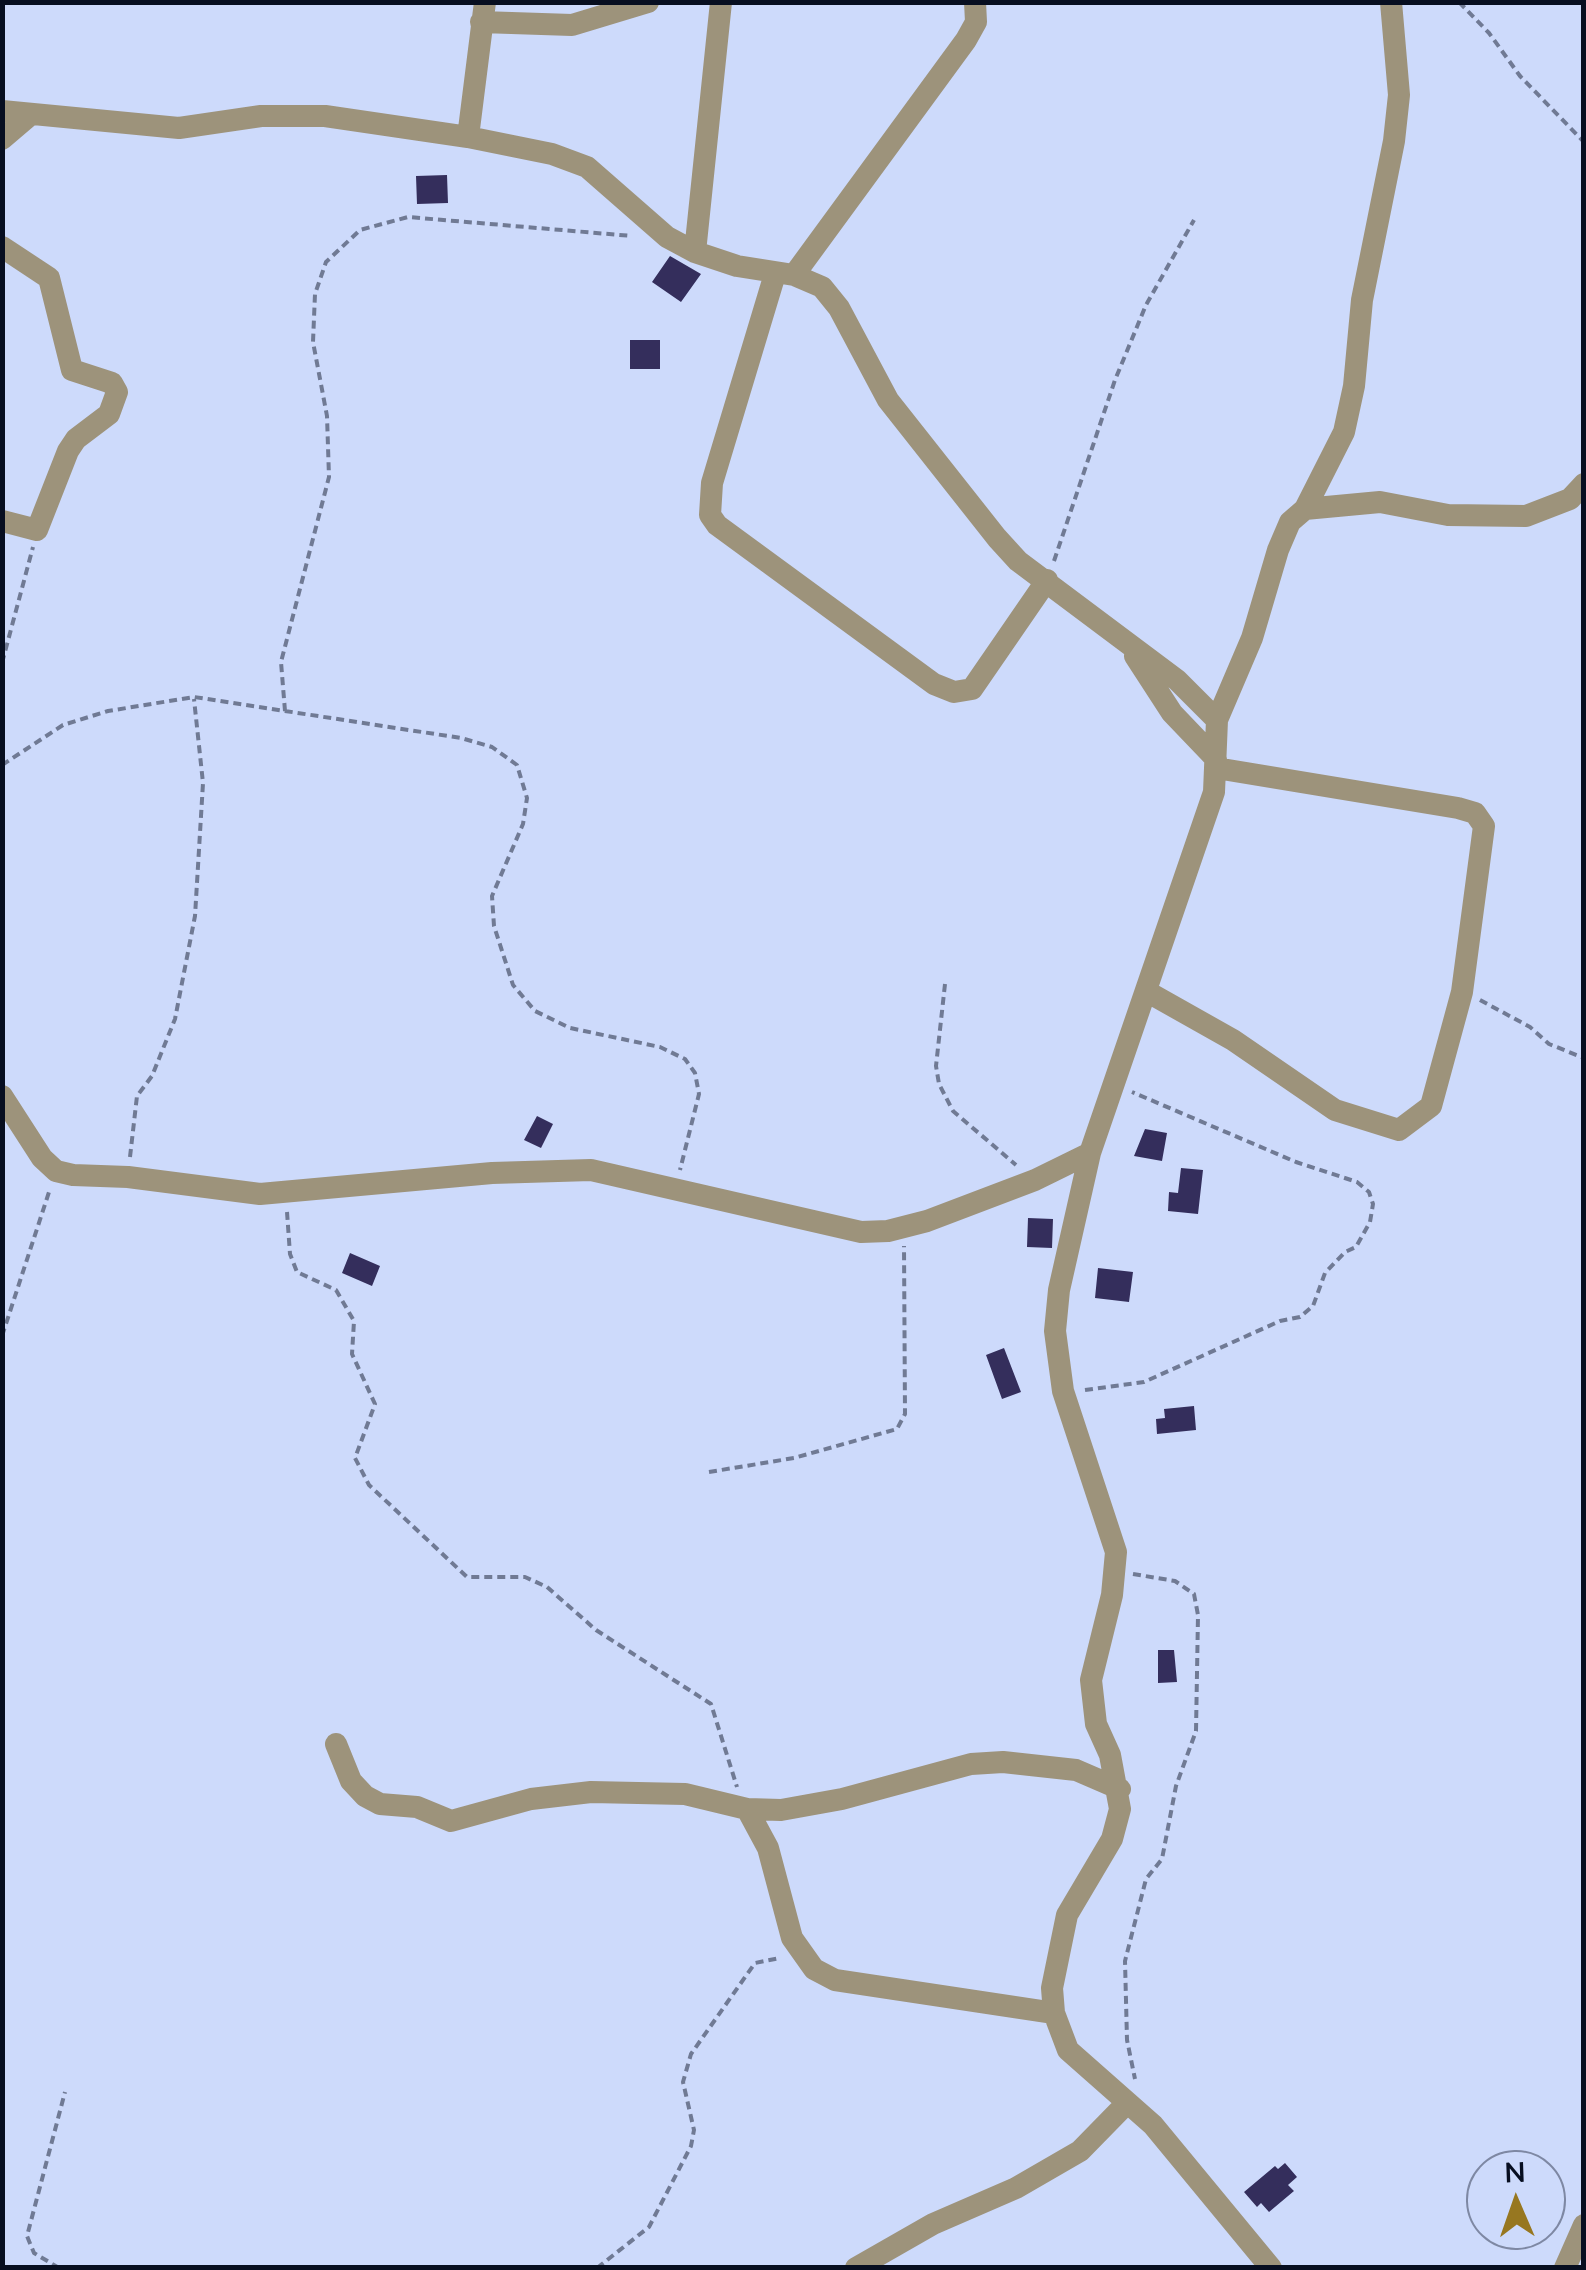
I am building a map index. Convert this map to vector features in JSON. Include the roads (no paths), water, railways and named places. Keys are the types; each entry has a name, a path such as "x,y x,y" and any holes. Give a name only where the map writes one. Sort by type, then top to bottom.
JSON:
{"street":[{"path":"468,137 483,12 572,24 648,2"},
{"path":"696,252 721,2"},
{"path":"975,2 976,22 966,40 784,274 712,483 710,515 717,525 934,684 954,692 972,689 1047,580"},
{"path":"1272,2268 1130,2095 1068,2050 1054,2013 1052,1988 1060,1936 1067,1915 1112,1839 1120,1789 1096,1724 1091,1680 1116,1570 1112,1534 1063,1391 1055,1331 1059,1290 1090,1153 1174,896 1214,792 1217,720 1252,638 1290,522 1305,509 1344,432 1354,386 1362,300 1394,141 1399,95 1391,2"},
{"path":"2,112 179,128 261,116 325,116 468,137 552,154 587,167 667,237 696,252 784,274 822,288 839,308 888,400 934,462 1018,560 1177,680 1217,720"},
{"path":"2,139 29,116"},
{"path":"2,247 49,278 56,290 72,370 112,383 117,392 110,414 76,438 37,530 2,521"},
{"path":"1305,509 1380,502 1448,516 1526,516 1570,499 1584,484"},
{"path":"1126,642 1172,713 1216,763 1475,813 1484,826 1462,992 1432,1106 1399,1130 1335,1110 1263,1059 1146,991"},
{"path":"2,1096 42,1158 56,1171 286,1194 540,1170 591,1170 860,1232 906,1226 1035,1180 1090,1153"},
{"path":"336,1744 350,1782 365,1796 380,1804 417,1807 451,1821 554,1794 591,1792 704,1796 747,1809 818,1804 971,1764 1003,1762 1076,1770 1120,1789"},
{"path":"747,1809 768,1848 792,1938 804,1959 834,1980 1054,2013"},
{"path":"856,2268 933,2224 1016,2188 1080,2151 1130,2095"},
{"path":"1565,2268 1584,2226"}]}
